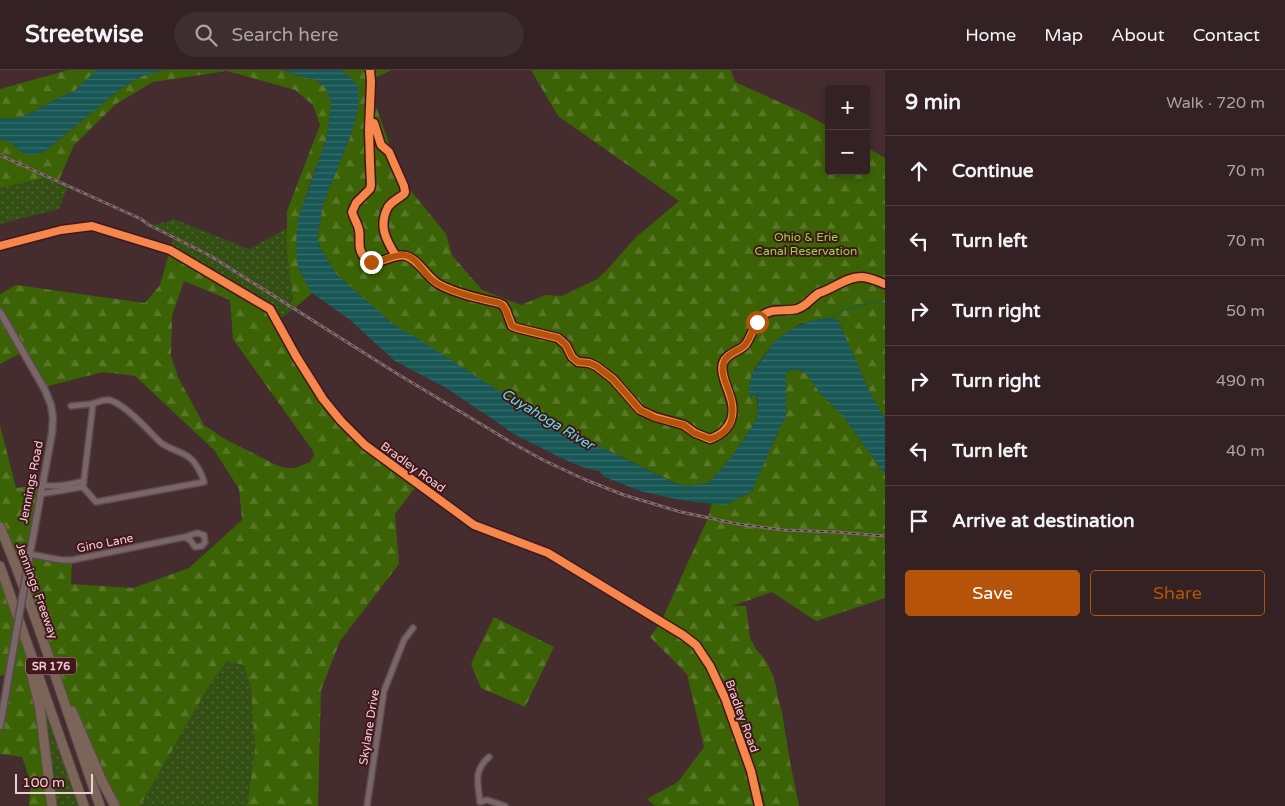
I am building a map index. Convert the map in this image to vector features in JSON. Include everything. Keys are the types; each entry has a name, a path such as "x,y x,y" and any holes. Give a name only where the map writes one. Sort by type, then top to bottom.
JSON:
{"highway":[{"name":"Jennings Freeway","path":"0,527 57,680 100,806"},
{"name":"Jennings Freeway","path":"0,566 84,806"},
{"path":"16,612 40,708 52,806"},
{"path":"57,680 115,806"}],"street":[{"name":"Bradley Road","path":"0,246 61,230 92,226 170,250 270,309 296,356 323,398 341,421 365,445 474,525 548,553 683,636 696,646 710,666 725,698 750,771 759,806"},
{"name":"Jennings Road","path":"0,312 45,390 53,418 52,433 0,726"},
{"path":"72,406 94,404 99,400 111,400 127,410 162,444 183,453 193,460 204,482 96,502 84,484 94,404"},
{"path":"42,485 84,484"},
{"path":"40,494 84,484"},
{"name":"Gino Lane","path":"29,556 72,560 185,537"},
{"name":"Skylane Drive","path":"367,806 384,691 404,640 413,628"},
{"path":"489,757 480,767 477,774 478,804 486,800 505,806"}],"green space":[{"path":"68,70 97,70 74,92 64,95 16,119 0,118 0,89"},
{"path":"163,70 282,70 315,80 327,88 331,104 327,137 305,198 298,268 312,293 294,309 287,252 287,211 320,125 313,105 295,90 227,71 153,82 116,104 74,145 58,182 48,177 0,188 0,139 10,142 23,153 44,152 120,89 142,76"},
{"name":"Ohio & Erie Canal Reservation","path":"340,70 392,70 374,78 373,98 389,143 411,191 446,234 452,255 482,290 521,305 545,295 562,296 597,279 636,237 679,201 558,116 531,70 731,70 735,82 804,113 825,125 825,175 870,175 870,149 885,158 885,419 868,389 838,320 802,323 784,334 772,345 754,369 758,415 733,455 709,483 686,486 675,483 599,446 569,436 554,428 394,325 336,274 322,251 317,238 323,204 352,132 359,103 352,79"},
{"path":"48,177 68,186 59,209 0,224 0,188"},
{"path":"174,219 249,249 287,228 287,252 294,309 277,321 170,250 174,237 149,225"},
{"path":"170,250 270,309 323,399 365,445 418,484 395,514 399,564 340,641 321,690 318,806 247,806 255,749 251,688 244,665 227,661 206,691 140,806 118,806 69,704 0,527 0,425 16,488 42,485 29,554 72,560 71,584 133,588 189,568 242,520 239,489 214,450 135,376 103,372 44,387 23,352 0,364 0,294 16,285 145,303 160,285","holes":["184,281 230,300 233,339 313,451 314,455 310,462 295,468 285,468 225,439 204,425 178,377 171,356 172,316"]},
{"path":"794,369 806,373 821,394 843,416 885,474 885,598 816,621 772,592 732,606 746,606 750,638 766,661 773,676 782,712 799,806 765,806 760,784 744,738 741,744 759,806 655,806 647,799 678,782 704,747 687,674 650,637 661,622 708,518 712,503 726,505 752,491 786,417 786,373"},
{"path":"0,566 33,679 52,806 29,806 31,783 22,757 0,754 0,726 9,674 0,676"},
{"path":"494,617 554,647 525,707 481,688 471,664"},
{"path":"227,661 244,665 251,688 255,750 247,806 140,806 206,691"},
{"path":"40,708 50,708 84,806 52,806"}],"water":[{"path":"97,70 163,70 142,76 120,89 44,152 33,155 23,153 10,142 0,139 0,118 16,119 64,95 74,92"},
{"path":"282,70 340,70 358,86 359,103 352,132 323,204 317,238 322,251 336,274 394,325 417,338 554,428 569,436 599,446 674,483 686,486 709,483 733,455 753,425 758,415 757,394 750,397 750,380 756,367 772,345 786,332 798,326 825,318 835,319 838,320 868,389 885,419 885,474 843,416 821,394 806,373 794,369 786,373 786,417 752,491 726,505 670,498 640,491 605,477 599,471 585,468 561,458 512,433 448,389 395,361 349,319 312,293 298,268 296,245 298,219 327,137 331,104 326,88 315,80"}],"waterway":[{"path":"832,317 841,311 863,305 876,302 885,304"}],"railway":[{"path":"0,155 141,219 149,225 209,255 396,373 514,444 586,480 624,495 681,512 738,524 783,530 885,536"}],"cycle path":[{"path":"370,70 369,130 371,185 370,189 356,203 352,212 358,228 361,252 366,259 370,262 375,262 401,255 406,256 414,260 433,280 444,287 503,305 512,326 558,338 566,345 572,357 578,362 596,366 613,379 640,410 655,417 684,425 695,433 710,439 717,436 728,426 732,415 731,401 723,374 723,363 730,354 746,344 761,317 769,312 800,308 819,293 850,279 864,277 885,284"},
{"path":"374,123 381,145 389,152 405,192 389,205 384,220 384,233 396,256"},
{"path":"0,246 61,230 92,226 170,250 270,309 323,399 341,421 365,445 474,525 548,553 683,635 696,645 710,666 725,698 751,771 759,806"}],"route":[{"path":"371,262 404,255 413,259 439,285 503,305 512,326 558,338 566,345 572,357 578,362 596,366 613,379 640,410 655,418 684,425 694,433 710,439 719,436 730,426 732,405 722,368 723,363 730,353 746,344 757,322"}],"water label":[{"name":"Cuyahoga River","path":"548,419"}]}
